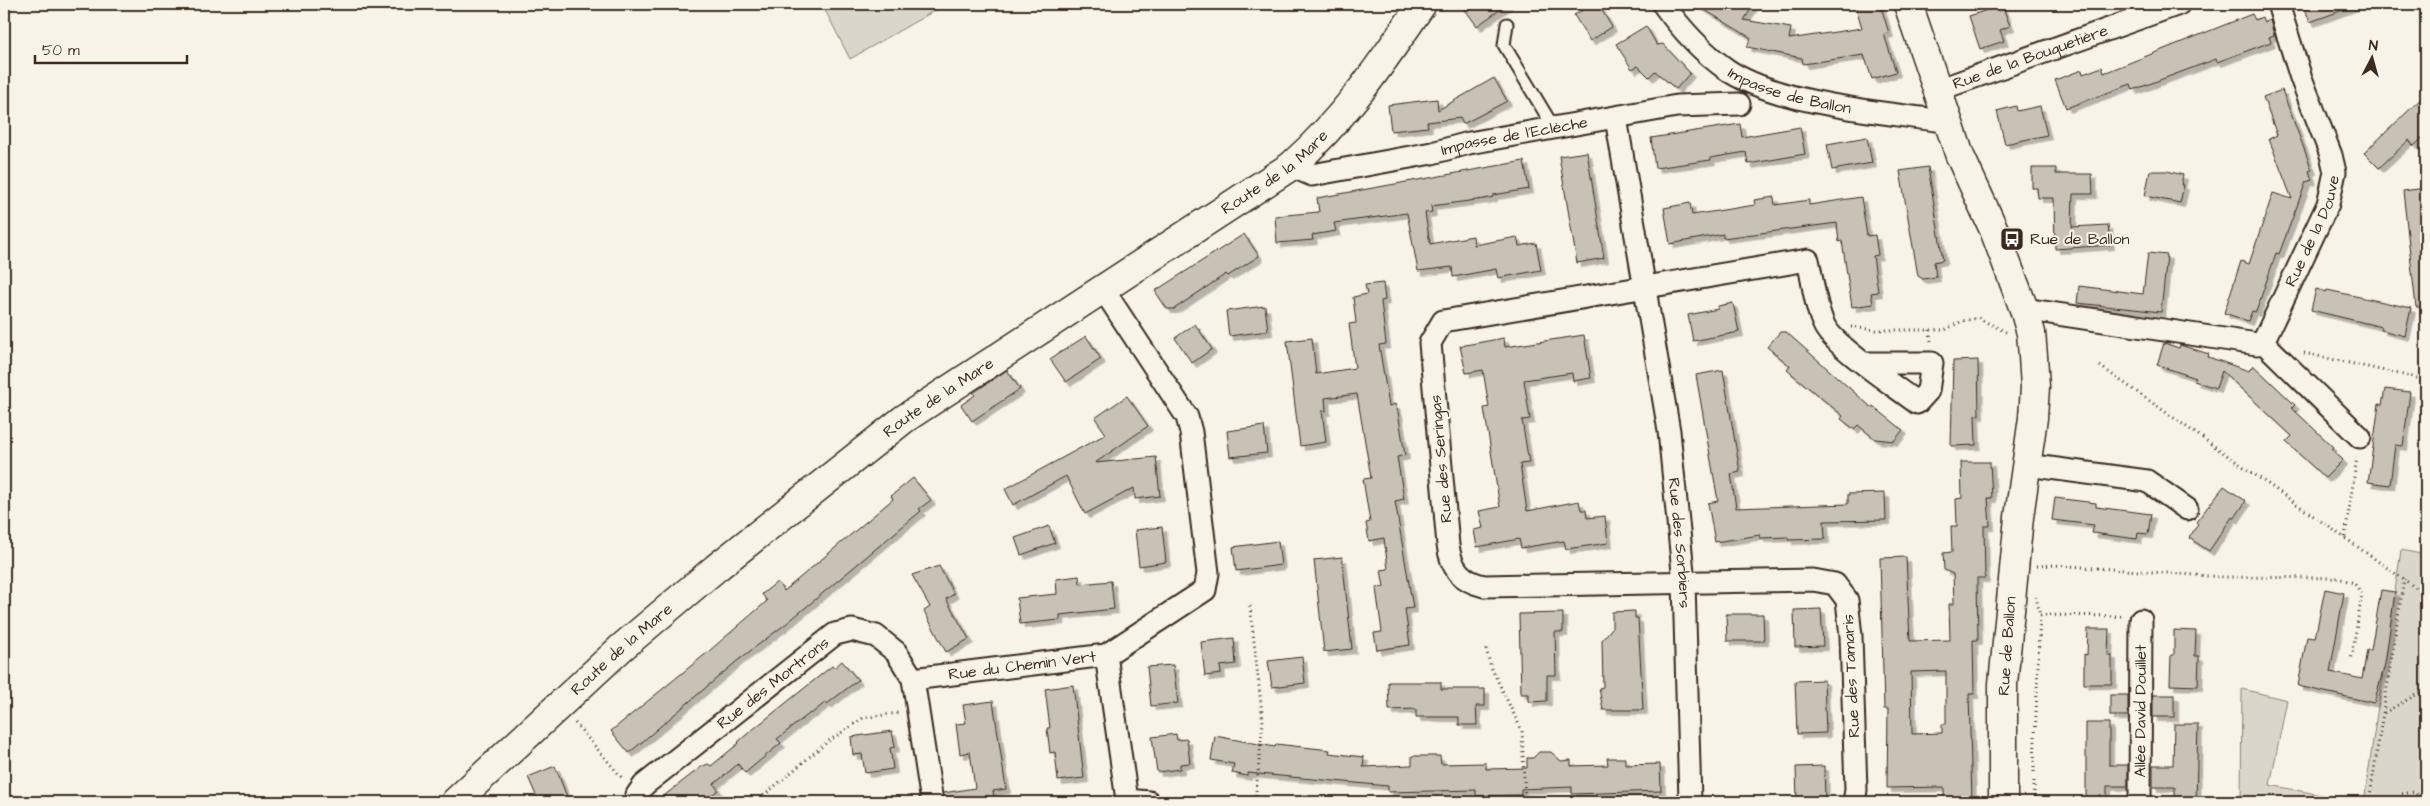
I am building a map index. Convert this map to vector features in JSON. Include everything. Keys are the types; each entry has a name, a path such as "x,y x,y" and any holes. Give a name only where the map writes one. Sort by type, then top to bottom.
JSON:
{"street":[{"name":"Route de la Mare","path":"455,802 621,648 716,568 904,419 1291,166 1335,124 1378,68 1422,4"},
{"name":"Impasse de Ballon","path":"1663,4 1680,28 1702,50 1728,70 1762,87 1796,97 1855,108 1936,120 1946,118"},
{"name":"Rue de Ballon","path":"1908,4 1960,156 2010,270 2027,321 2035,388 2014,568 2003,684 2003,802"},
{"name":"Rue de la Bouquetière","path":"1938,90 2180,4"},
{"name":"Rue de la Douve","path":"2263,342 2328,204 2335,172 2331,155 2301,78 2278,4"},
{"name":"Impasse de l'Eclèche","path":"1291,166 1312,175 1432,153 1468,143 1677,106 1739,104"},
{"name":"Rue des Sorbiers","path":"1616,118 1669,431 1684,582 1690,802"},
{"path":"1646,287 1808,260 1823,323 1830,335 1866,363"},
{"name":"Rue des Seringas","path":"1646,287 1443,322 1430,343 1449,555 1453,565 1464,578 1484,586 1684,582"},
{"name":"Rue du Chemin Vert","path":"913,679 1106,655 1205,590 1208,573 1192,432 1186,417 1104,289"},
{"path":"2027,321 2257,344 2263,342 2360,436"},
{"path":"2027,465 2147,481 2187,509"},
{"name":"Rue des Tamaris","path":"1684,582 1813,580 1835,584 1847,600 1851,636 1856,790 1854,802"},
{"name":"Allée David Douillet","path":"2140,802 2141,620"},
{"name":"Rue des Mortrons","path":"636,798 644,785 835,634 852,630 876,636 896,652 913,679 932,802"},
{"path":"1106,655 1127,800 1149,802"}],"lane":[{"path":"1507,24 1504,45 1554,128"}],"path":[{"path":"1823,323 1876,330 1945,330 1962,321 1978,318 2008,334 2027,321"},
{"path":"2299,351 2426,380"},
{"path":"2100,366 2426,595"},
{"path":"2345,538 2360,436"},
{"path":"2014,568 2055,565 2222,577 2318,577 2348,580 2359,587 2362,594 2351,661"},
{"path":"2369,802 2404,579"},
{"path":"1250,606 1263,722 1255,802"},
{"path":"2034,802 2040,615 2120,616 2141,620"},
{"path":"1486,649 1491,667 1522,731 1525,802"},
{"path":"2384,712 2426,689"},
{"path":"559,706 636,798"},
{"path":"756,802 826,743 863,718 918,712"},
{"path":"2426,734 2426,748"},
{"path":"2397,802 2401,794 2414,792 2426,802"}],"shaded area":[{"path":"822,4 946,4 850,59"},
{"path":"2401,550 2426,555 2426,802 2364,802"},
{"path":"2242,689 2287,700 2270,785 2357,802 2241,802"}],"building":[{"path":"1461,4 1508,4 1477,26"},
{"path":"1593,4 1598,4 1612,27 1590,41 1574,15"},
{"path":"1695,4 1754,4 1744,20 1791,28 1789,39 1862,28 1855,4 1880,4 1889,33 1884,34 1896,72 1872,79 1864,55 1803,64 1802,58 1747,47 1751,38"},
{"path":"2303,4 2354,4 2354,6 2310,22"},
{"path":"2002,5 2010,26 2000,30 2004,41 1980,49 1969,16"},
{"path":"2252,14 2255,20 2262,17 2264,22 2270,20 2274,35 2269,37 2271,42 2217,62 2216,59 2133,90 2131,84 2066,108 2055,80 2082,70 2083,74 2102,67 2104,73"},
{"path":"1646,26 1657,45 1663,44 1690,73 1676,89 1655,71 1649,77 1638,66 1632,69 1616,44"},
{"path":"1494,78 1507,101 1463,124 1460,118 1427,122 1428,127 1391,131 1388,105 1437,99 1438,110"},
{"path":"2282,90 2312,170 2309,171 2312,180 2306,182 2279,254 2276,253 2256,312 2252,311 2248,321 2224,313 2241,261 2249,264 2273,193 2292,199 2269,139 2277,135 2263,97"},
{"path":"2426,94 2426,134 2414,146 2409,140 2379,168 2364,153"},
{"path":"2016,106 2017,111 2040,106 2047,135 2005,144 1997,111"},
{"path":"1740,124 1742,137 1800,127 1805,154 1748,164 1746,152 1710,158 1711,160 1655,168 1651,138"},
{"path":"1867,137 1872,163 1832,170 1827,144"},
{"path":"1587,152 1604,258 1577,263 1559,156"},
{"path":"1524,161 1529,189 1493,195 1493,197 1484,199 1431,206 1432,212 1425,213 1430,244 1473,236 1474,245 1517,237 1519,246 1536,243 1541,270 1498,278 1496,269 1453,277 1452,267 1418,271 1407,213 1334,223 1336,231 1312,235 1313,240 1277,243 1275,216 1319,212 1317,198"},
{"path":"1928,167 1943,260 1934,262 1936,277 1923,279 1918,276 1900,171"},
{"path":"2032,168 2056,168 2056,174 2092,174 2093,194 2073,194 2072,227 2108,225 2110,245 2055,249 2054,198 2038,198 2037,188 2032,188"},
{"path":"2150,171 2167,171 2183,175 2181,185 2184,185 2180,203 2145,196"},
{"path":"2426,188 2426,307 2416,307 2403,191"},
{"path":"1774,197 1775,205 1809,200 1809,205 1861,197 1867,236 1875,235 1878,255 1873,256 1878,292 1871,293 1873,304 1852,307 1842,241 1839,242 1837,223 1723,238 1723,234 1670,244 1664,208 1690,203 1692,215 1755,205 1754,200"},
{"path":"1244,234 1259,256 1228,276 1226,274 1174,309 1167,309 1155,291"},
{"path":"2148,253 2167,255 2161,312 2077,303 2079,286 2143,294"},
{"path":"1383,283 1385,300 1381,301 1386,344 1379,345 1389,406 1395,404 1398,412 1405,455 1397,457 1404,499 1395,501 1413,608 1405,609 1410,645 1377,650 1374,633 1382,632 1376,588 1384,587 1381,570 1388,569 1384,538 1369,541 1366,523 1370,522 1363,479 1371,478 1357,394 1325,398 1326,411 1322,411 1326,442 1300,446 1287,341 1312,338 1316,374 1355,368 1349,324 1356,323 1353,297 1367,294 1365,285"},
{"path":"2316,289 2411,308 2405,336 2381,330 2382,327 2311,310"},
{"path":"1733,303 1739,332 1693,341 1688,315 1718,309 1718,306"},
{"path":"1265,306 1268,331 1229,336 1226,311"},
{"path":"1195,324 1212,349 1192,363 1175,338"},
{"path":"1780,332 1786,332 1872,408 1873,406 1903,430 1894,441 1875,439 1858,425 1854,429 1841,419 1843,416 1787,370 1790,366 1767,347"},
{"path":"1584,335 1591,378 1573,381 1572,373 1524,380 1530,419 1522,420 1529,463 1520,464 1527,511 1579,501 1581,510 1586,510 1587,518 1605,516 1608,543 1566,549 1564,541 1521,548 1519,539 1477,547 1474,530 1483,528 1479,511 1500,507 1484,408 1489,407 1483,370 1466,373 1460,346 1504,338 1505,347"},
{"path":"1086,336 1101,359 1066,382 1050,359"},
{"path":"2164,343 2179,348 2180,345 2209,354 2208,357 2249,371 2253,365 2295,405 2292,408 2333,447 2331,449 2343,460 2325,478 2286,442 2292,436 2222,371 2216,388 2194,381 2196,378 2157,365"},
{"path":"1978,360 1979,415 1975,415 1976,445 1951,446 1953,361"},
{"path":"1007,370 1020,389 972,421 961,405 975,395 973,393"},
{"path":"1723,370 1740,472 1731,474 1736,508 1848,504 1848,494 1885,493 1886,520 1824,521 1825,539 1788,540 1788,537 1760,538 1760,535 1715,542 1708,503 1718,501 1696,375"},
{"path":"2385,389 2410,392 2403,446 2395,445 2390,485 2368,482 2379,404 2382,405"},
{"path":"1127,396 1148,426 1095,463 1156,457 1160,496 1135,499 1134,488 1085,514 1066,476 1013,505 1005,489 1106,434 1095,418"},
{"path":"1264,426 1267,453 1230,457 1227,431"},
{"path":"1961,462 1990,462 1992,498 1988,498 1990,526 1984,526 1985,578 1977,578 1978,640 1973,640 1974,694 1969,694 1972,802 1944,802 1944,787 1887,788 1888,709 1884,709 1880,558 1906,557 1910,641 1950,640 1949,604 1954,604 1953,574 1944,570 1943,553 1952,552 1951,526 1957,526 1956,499 1962,498","holes":["1946,671 1946,724 1942,724 1942,733 1912,734 1911,672"]},
{"path":"913,478 931,500 919,509 921,511 787,623 737,661 629,753 611,731 767,601 762,594 777,582 784,591 893,499 891,496"},
{"path":"2224,486 2246,501 2234,519 2232,517 2209,551 2189,538 2198,524 2196,522"},
{"path":"2055,498 2096,503 2096,507 2151,514 2148,534 2138,533 2137,539 2092,533 2094,525 2052,520"},
{"path":"1049,526 1055,543 1021,555 1015,538"},
{"path":"1162,527 1166,562 1139,566 1135,530"},
{"path":"1278,541 1281,565 1236,571 1233,547"},
{"path":"1342,557 1352,649 1324,652 1314,560"},
{"path":"939,566 954,594 946,599 969,639 946,652 924,611 930,607 912,575"},
{"path":"1079,576 1080,584 1111,581 1114,609 1060,615 1060,620 1020,624 1017,598 1057,594 1056,579"},
{"path":"2325,589 2344,593 2330,672 2362,679 2367,650 2371,650 2381,590 2395,592 2385,664 2374,703 2298,686 2307,637 2315,638"},
{"path":"1821,609 1823,646 1795,647 1794,610"},
{"path":"1635,611 1635,618 1638,618 1643,710 1603,710 1599,688 1603,687 1602,640 1612,628 1612,612"},
{"path":"1563,613 1563,632 1555,632 1556,675 1547,675 1547,701 1529,702 1529,694 1521,694 1519,614"},
{"path":"1726,614 1763,614 1764,641 1727,641"},
{"path":"2088,629 2109,629 2108,655 2112,655 2112,684 2084,684 2084,654 2087,655"},
{"path":"2174,630 2196,631 2195,656 2199,656 2198,686 2170,685 2171,655 2174,655"},
{"path":"1234,638 1236,664 1220,666 1221,674 1205,676 1201,642"},
{"path":"1302,657 1305,683 1272,687 1268,661"},
{"path":"842,661 858,680 827,704 826,702 810,713 777,739 781,743 745,773 738,764 714,784 718,790 703,802 656,802 701,767 708,764 711,766 746,735 832,666 834,668"},
{"path":"1173,665 1178,703 1151,706 1147,667"},
{"path":"1824,680 1826,733 1797,734 1795,681"},
{"path":"1388,682 1441,682 1441,689 1485,689 1485,706 1476,706 1477,725 1459,725 1459,717 1416,717 1416,709 1389,710"},
{"path":"1073,685 1084,778 1058,781 1055,752 1050,753 1047,728 1050,728 1045,689"},
{"path":"2110,695 2128,695 2128,716 2110,716"},
{"path":"2153,695 2174,695 2174,717 2153,717"},
{"path":"993,701 1006,789 993,791 995,802 944,802 943,793 975,788 970,752 960,754 956,724 966,723 963,705"},
{"path":"2086,723 2109,723 2109,765 2128,765 2128,786 2107,786 2107,802 2086,802"},
{"path":"2174,724 2198,724 2196,802 2175,802 2175,787 2153,787 2153,765 2173,765"},
{"path":"892,731 895,747 890,748 893,769 865,773 862,754 853,755 851,737"},
{"path":"1176,734 1177,740 1187,739 1190,763 1180,764 1180,769 1157,772 1152,737"},
{"path":"1215,736 1275,747 1276,744 1330,750 1329,753 1364,757 1363,767 1412,765 1412,756 1440,756 1441,764 1486,763 1486,769 1527,768 1527,758 1533,758 1539,752 1551,752 1561,761 1571,760 1571,766 1608,765 1607,758 1625,758 1625,765 1660,764 1661,791 1572,794 1572,787 1521,789 1521,795 1476,796 1476,790 1388,792 1388,786 1248,773 1247,776 1232,773 1234,764 1211,760"},
{"path":"555,766 569,802 539,802 528,777"},
{"path":"1824,766 1825,801 1797,802 1796,767"}],"place":[{"name":"Rue de Ballon","path":"2012,239"}]}
